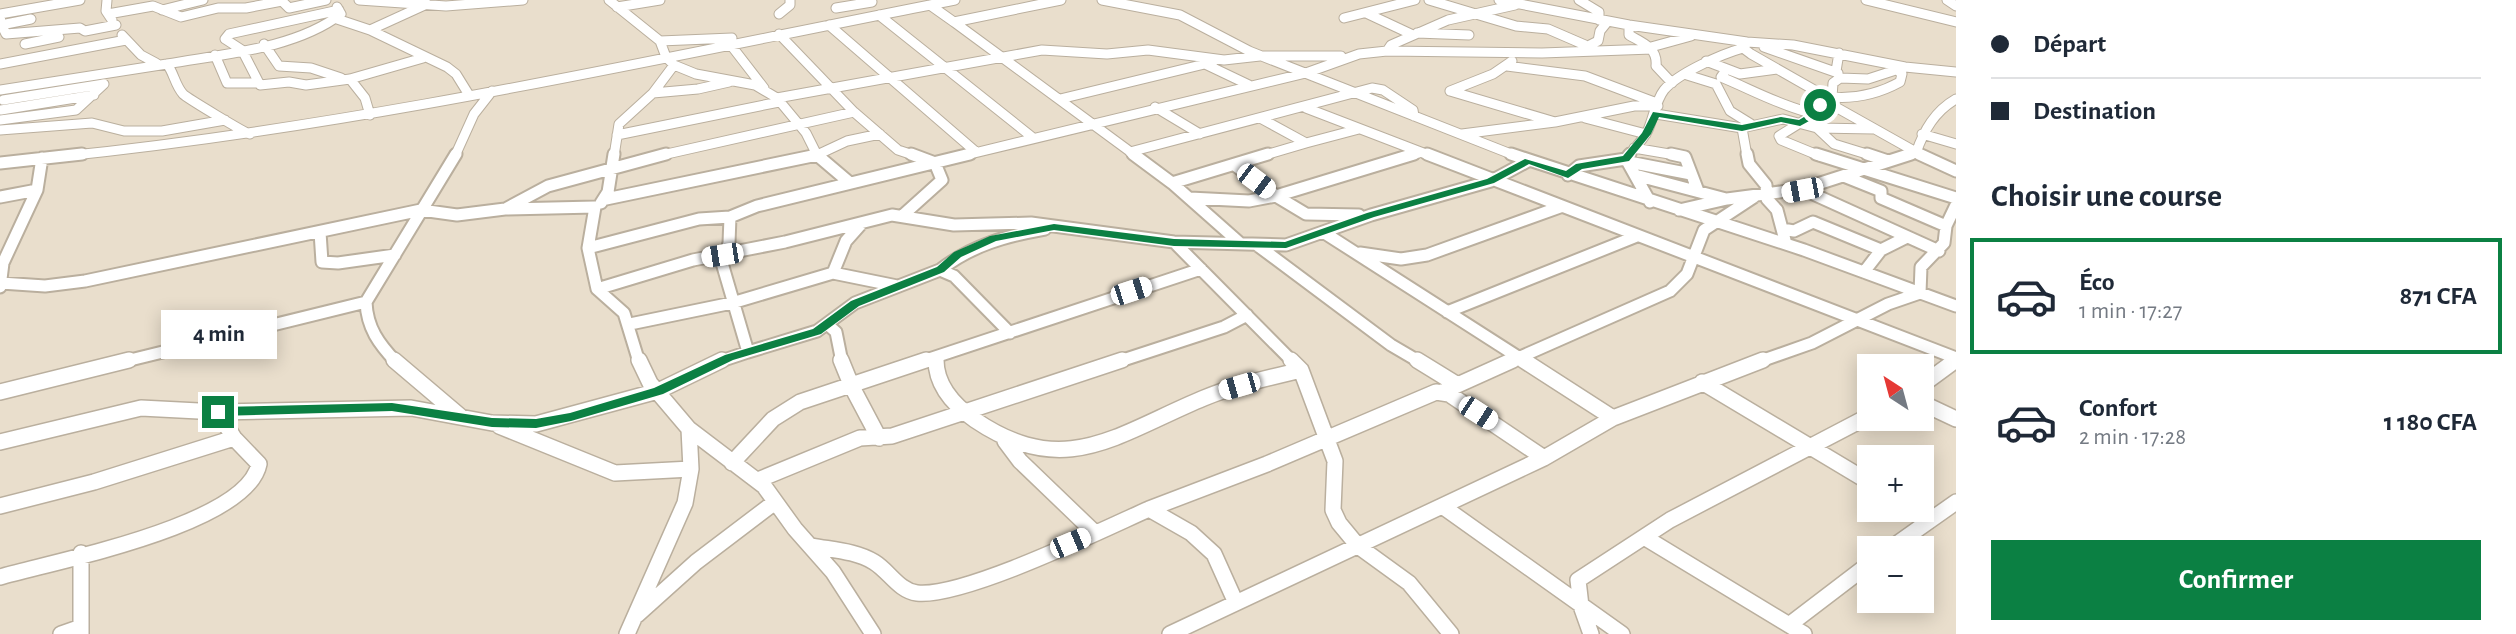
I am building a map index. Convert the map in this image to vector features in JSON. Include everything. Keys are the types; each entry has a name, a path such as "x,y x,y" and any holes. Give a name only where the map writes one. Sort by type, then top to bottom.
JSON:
{"street":[{"path":"80,0 48,3 1,14 1,24 6,34 61,32 116,25"},
{"path":"107,0 105,6 108,15 126,40 156,64"},
{"path":"108,15 170,0"},
{"path":"166,12 203,0"},
{"path":"153,6 166,12 216,4 245,8 285,1 289,8 326,0"},
{"path":"334,0 338,14"},
{"path":"359,0 427,4 523,0"},
{"path":"609,0 660,41 666,57 674,65 696,74 765,89"},
{"path":"617,8 660,0"},
{"path":"779,15 790,0"},
{"path":"904,0 915,8"},
{"path":"0,163 254,135 370,115 955,0"},
{"path":"954,22 1061,0"},
{"path":"1102,0 1180,15 1231,44 1352,93"},
{"path":"1345,18 1415,0"},
{"path":"1429,0 1516,26 1548,29 1583,48"},
{"path":"1499,0 1604,21 1747,44 1839,75 1868,79 1901,68"},
{"path":"1579,0 1599,12 1604,21"},
{"path":"1866,0 1956,22"},
{"path":"1896,0 1910,11"},
{"path":"1947,0 1956,6"},
{"path":"836,8 871,1 944,67 1032,137"},
{"path":"370,30 427,4"},
{"path":"1387,51 1391,45 1448,20 1519,4"},
{"path":"930,5 1093,122 1172,183 1241,244"},
{"path":"24,10 26,16 31,19"},
{"path":"1366,13 1415,34 1469,35"},
{"path":"1,103 27,85 242,50 264,44 338,14"},
{"path":"259,83 242,50 225,37 338,14 452,70 469,95"},
{"path":"1,24 31,19"},
{"path":"31,19 31,31"},
{"path":"1583,48 1598,41 1604,21"},
{"path":"829,25 976,152"},
{"path":"1629,25 1629,35 1652,48 1657,58 1656,66 1672,83"},
{"path":"25,44 61,36 61,32"},
{"path":"779,34 854,112 898,150 936,163"},
{"path":"1060,99 1205,64 1260,56 1326,57 1387,51 1542,53 1583,48 1652,48 1693,35"},
{"path":"660,41 760,38"},
{"path":"1,70 126,40"},
{"path":"264,44 279,66 311,68 348,79 365,98 370,115"},
{"path":"730,44 765,89 799,125 817,155 850,183"},
{"path":"1747,44 1776,68 1874,129 1916,153 1956,171"},
{"path":"1627,160 1646,134 1664,90 1687,75 1696,65 1704,65 1706,61 1747,44 1793,45 1901,68 1956,72"},
{"path":"617,135 831,88 1042,50 1107,54 1148,50 1224,60"},
{"path":"1520,53 1507,66 1450,91 1555,122"},
{"path":"1528,68 1542,53"},
{"path":"1829,99 1833,83 1839,75 1839,53"},
{"path":"588,248 699,219 730,217 757,206 1032,137 1306,73 1359,54"},
{"path":"215,55 227,83 259,83 265,86 289,82 306,85 348,79 423,58"},
{"path":"1706,61 1740,74 1776,68 1823,68"},
{"path":"167,64 172,70 174,82 186,97 211,109 240,132 254,135"},
{"path":"1205,64 1250,85"},
{"path":"606,199 620,122 653,93 674,65"},
{"path":"1507,66 1584,76 1658,108"},
{"path":"1726,70 1722,79 1765,95 1777,104 1807,112 1829,99 1864,98 1880,93 1900,82 1901,68"},
{"path":"1,70 26,70 27,85"},
{"path":"1687,75 1716,84 1730,111 1746,126 1749,164 1766,185 1767,196 1776,210 1786,244"},
{"path":"653,93 698,89 732,80"},
{"path":"0,120 71,111 82,106 103,83 1,103"},
{"path":"1130,152 1306,108 1372,88 1383,90 1413,110 1415,118 1528,161 1786,244 1955,304"},
{"path":"460,417 391,358 368,327 364,315 366,302 449,169 474,114 492,91"},
{"path":"1,103 94,94"},
{"path":"1916,153 1922,134 1947,104 1956,99"},
{"path":"1460,134 1555,122 1634,106 1658,108 1746,126 1783,119 1817,128 1874,129"},
{"path":"1155,107 1200,134"},
{"path":"1306,108 1956,359"},
{"path":"505,209 548,186 613,166 854,112"},
{"path":"1807,112 1808,118 1779,136 1781,140 1862,170 1956,198"},
{"path":"1582,116 1646,134"},
{"path":"1262,118 1306,143"},
{"path":"0,130 92,123 124,131 162,131 225,120"},
{"path":"1817,128 1834,144 1888,161"},
{"path":"1172,183 1360,129"},
{"path":"42,158 37,190 1,273 45,286 85,281 421,210 457,215 505,209 595,207 606,199 670,188 817,155 847,141 880,134"},
{"path":"1922,134 1956,144"},
{"path":"1634,148 1685,158 1698,191"},
{"path":"1190,198 1249,201 1276,196 1419,153"},
{"path":"1678,210 1727,199 1802,190 1916,153"},
{"path":"1627,160 1650,202"},
{"path":"1568,175 1579,166 1627,160 1691,174"},
{"path":"597,289 693,260 902,216 954,225 1013,223 1054,227 1174,243 1286,245 1371,215 1491,181 1528,161"},
{"path":"902,216 942,180 936,163"},
{"path":"1236,166 1276,196 1306,214 1371,215"},
{"path":"1634,175 1727,199"},
{"path":"1846,177 1881,191 1881,198 1895,205 1946,226"},
{"path":"0,197 37,190"},
{"path":"1802,190 1938,251"},
{"path":"813,546 874,561 897,584 920,594 964,583 1327,439 1407,403 1442,392 1670,291 1687,274 1703,230 1754,197"},
{"path":"595,207 588,248 597,289 624,313 630,324 642,367 689,429 758,480 794,529 813,546 873,634"},
{"path":"1354,252 1401,259 1427,255 1560,207"},
{"path":"1920,293 1922,267 1944,243 1946,226 1954,210"},
{"path":"730,217 729,243 722,255 732,303 748,352"},
{"path":"1782,229 1794,231 1812,222 1881,250"},
{"path":"833,273 838,267 846,241 862,223"},
{"path":"0,442 141,408 218,412 392,407 492,423 536,424 658,391 729,357 817,331 855,303 940,270 979,243 1054,227"},
{"path":"320,232 322,262 338,264 395,255"},
{"path":"1323,232 1613,418"},
{"path":"1447,312 1637,236"},
{"path":"1864,272 1881,250 1905,238"},
{"path":"1174,243 1301,370 1335,461 1333,510 1339,523 1358,546 1409,583 1451,634"},
{"path":"1257,244 1391,345 1456,384"},
{"path":"732,463 773,419 800,402 1201,269"},
{"path":"940,270 954,276 1010,333"},
{"path":"630,324 732,303 833,273 897,286"},
{"path":"1170,634 1195,630 1236,603 1544,458 1613,418 1702,382 1812,343 1888,304 1920,293"},
{"path":"0,392 366,302"},
{"path":"758,480 859,438 879,438 964,412 1224,327 1248,315"},
{"path":"827,324 836,332 837,349 848,385 879,438"},
{"path":"936,357 935,375 964,412 1005,441 1020,461 1094,532"},
{"path":"1934,376 1956,359"},
{"path":"1005,441 1046,451 1073,450 1220,392 1301,370"},
{"path":"1702,382 1857,475"},
{"path":"1442,392 1544,458"},
{"path":"1934,409 1956,419"},
{"path":"0,577 147,534 223,506 247,487 258,473 259,464 234,438 218,412"},
{"path":"1592,633 1581,606 1578,580 1670,520 1857,422"},
{"path":"492,423 561,454 615,473 691,469"},
{"path":"627,634 685,503 691,469 689,429"},
{"path":"0,506 94,482 234,438"},
{"path":"634,618 696,562 775,502"},
{"path":"1934,516 1956,502"},
{"path":"1442,506 1538,568 1581,606 1622,634"},
{"path":"1149,509 1191,533 1214,554 1236,603"},
{"path":"1907,536 1925,522"},
{"path":"1644,537 1797,629 1857,575"},
{"path":"61,634 81,630 81,553"}],"route":[{"path":"218,412 392,407 492,423 536,424 571,417 658,391 684,381 729,357 817,331 836,314 855,303 940,270 958,255 993,238 1054,227 1174,243 1286,245 1371,215 1491,181 1528,161 1568,175 1579,166 1626,159 1646,134 1656,114 1742,128 1781,119 1800,123 1808,118 1807,112 1820,105"}]}
